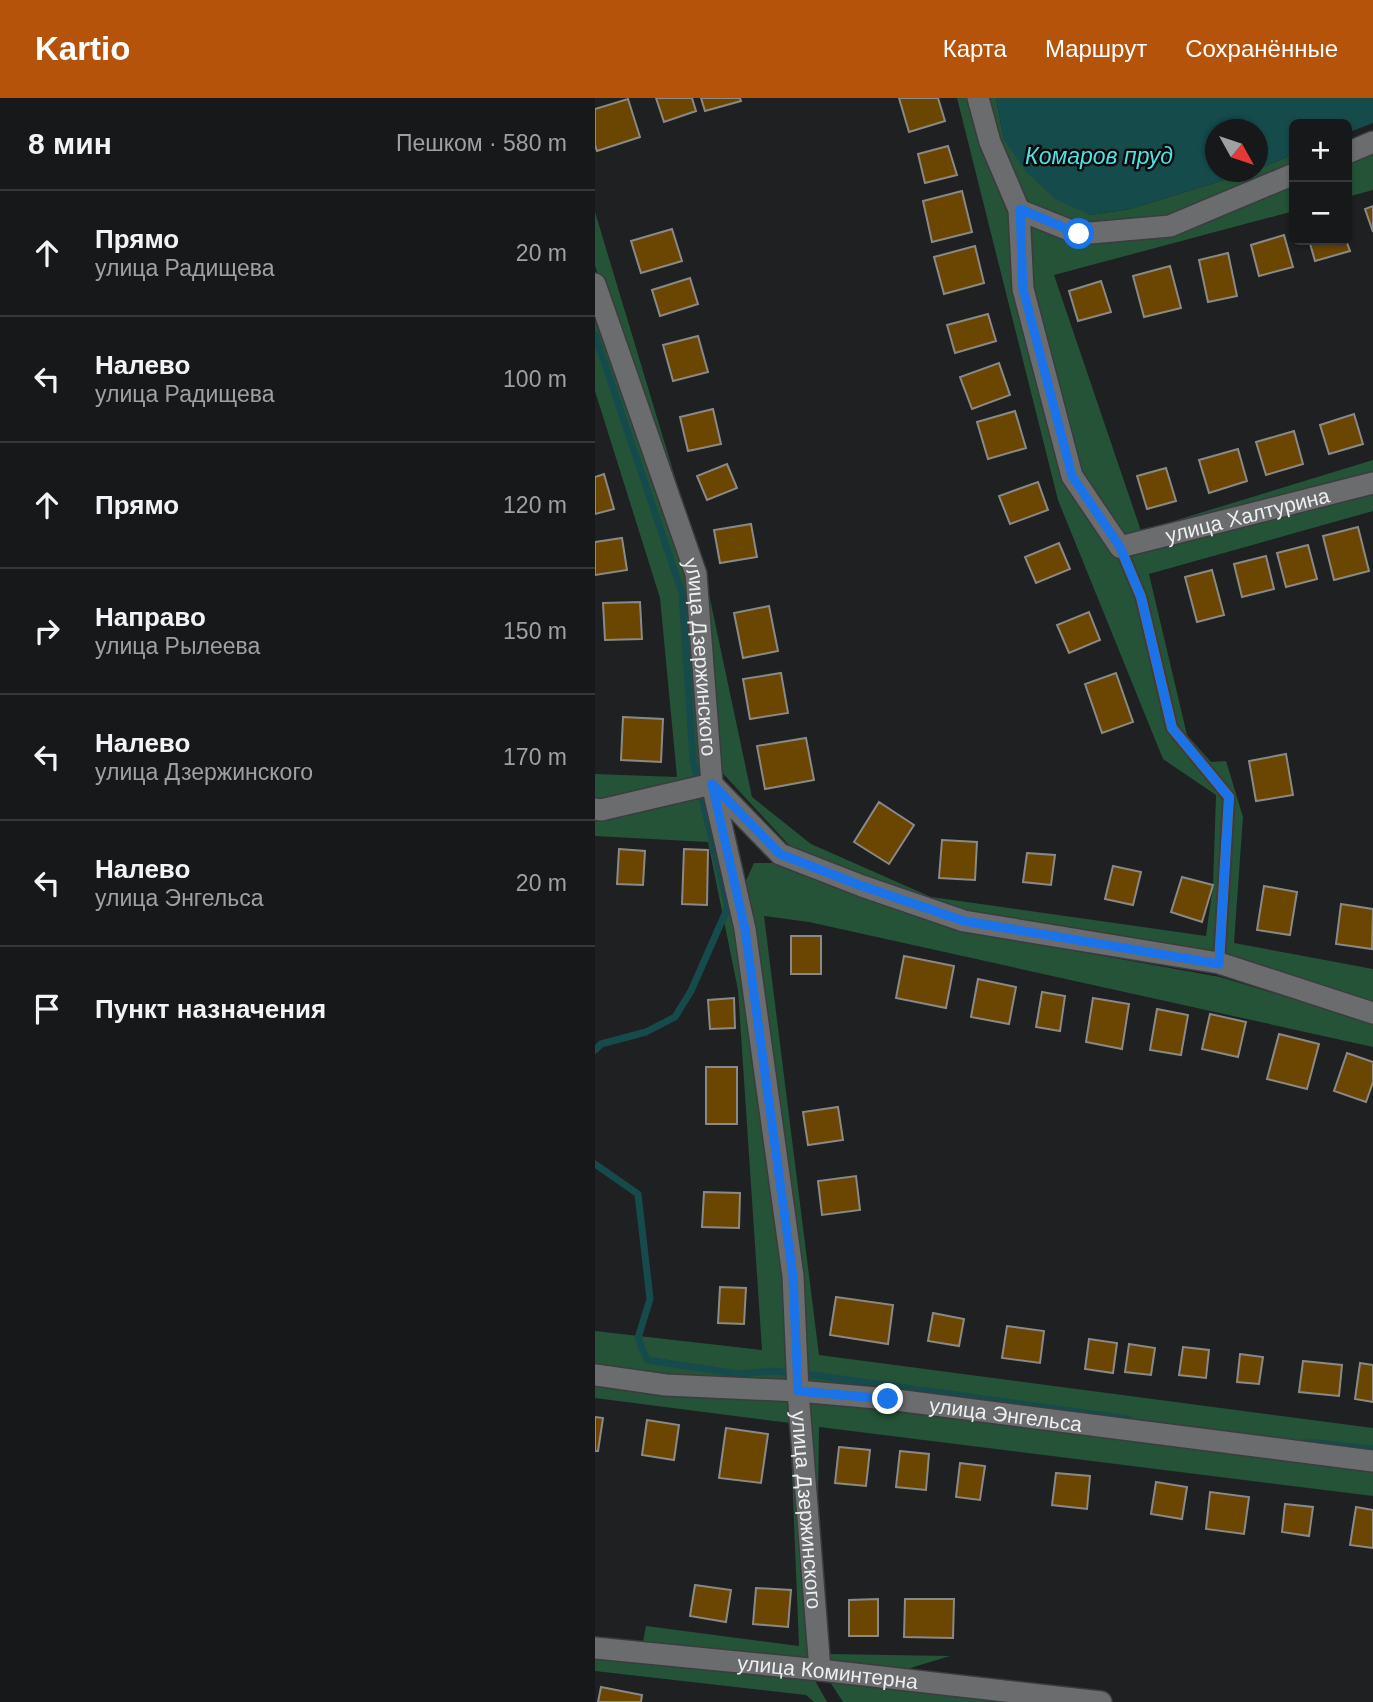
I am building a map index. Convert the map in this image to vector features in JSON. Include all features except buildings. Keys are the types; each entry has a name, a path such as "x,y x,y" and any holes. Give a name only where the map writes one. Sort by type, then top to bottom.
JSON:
{"street":[{"path":"978,98 990,142 1020,209 1023,289 1072,476 1120,547"},
{"path":"1352,151 1373,142"},
{"path":"1020,209 1079,234 1170,226 1289,176"},
{"name":"улица Дзержинского","path":"595,284 696,575 712,784 745,929 793,1276 798,1391 820,1670"},
{"name":"улица Халтурина","path":"1120,547 1373,483"},
{"path":"595,809 712,784 780,854 862,886 964,921 1219,964 1373,1013"},
{"name":"улица Энгельса","path":"595,1375 666,1385 798,1391 888,1399 1373,1461"},
{"name":"улица Коминтерна","path":"595,1648 1101,1702"}],"lane":[{"path":"1120,547 1141,597 1172,728 1229,797 1219,964"}],"green space":[{"path":"957,98 974,98 1014,210 1069,479 1118,552 1373,488 1373,511 1149,574 1187,735 1211,762 1226,761 1243,817 1234,943 1373,969 1373,1003 967,916 812,859 788,844 716,766 700,574 595,266 595,212 706,580 752,797 811,844 931,897 1206,936 1213,885 1216,795 1163,759 1058,500"},
{"path":"983,98 996,98 1004,140 1090,215 1130,209 1218,182 1262,182 1169,219 1079,228 1022,203"},
{"path":"1373,148 1373,190 1352,196 1352,157"},
{"path":"1289,156 1289,171 1268,179 1268,165"},
{"path":"1289,182 1289,212 1054,275 1141,531 1373,460 1373,478 1123,542 1078,473 1033,290 1026,218 1078,239 1171,231"},
{"path":"595,299 693,576 703,779 595,801 595,774 677,777 660,598 595,391"},
{"path":"698,793 710,798 742,930 788,1275 791,1383 751,1383 595,1368 595,1331 762,1350 738,990 708,842 595,836 595,817"},
{"path":"754,863 776,863 964,931 1220,977 1373,1023 1373,1047 809,922 764,916 819,1355 1373,1428 1373,1456 802,1383 744,885"},
{"path":"595,1380 783,1396 793,1404 813,1664 595,1644 595,1637 643,1642 646,1626 799,1646 790,1423 595,1398"},
{"path":"819,1400 1373,1469 1373,1496 819,1427 818,1504 829,1654 950,1656 894,1673 824,1667 806,1405"},
{"path":"595,1656 813,1677 827,1702 814,1702 806,1695 595,1671"},
{"path":"825,1674 1053,1702 843,1702"}],"water":[{"name":"Комаров пруд","path":"996,98 1373,98 1373,123 1352,131 1352,119 1289,119 1289,156 1268,165 1268,119 1205,119 1205,182 1218,182 1130,209 1090,215 1055,199 1027,173 1004,140"}],"waterway":[{"path":"595,335 682,593 693,760 728,907 691,991 675,1017 646,1032 601,1044 595,1050"},
{"path":"595,1164 638,1194 650,1299 638,1338 647,1360 739,1374 774,1371 813,1375 1129,1419"},
{"path":"1307,1442 1373,1449"}],"route":[{"path":"888,1399 798,1391 793,1276 745,929 712,784 780,854 862,886 964,921 1219,964 1229,797 1172,728 1141,597 1120,547 1072,476 1023,289 1020,209 1079,234"}]}
